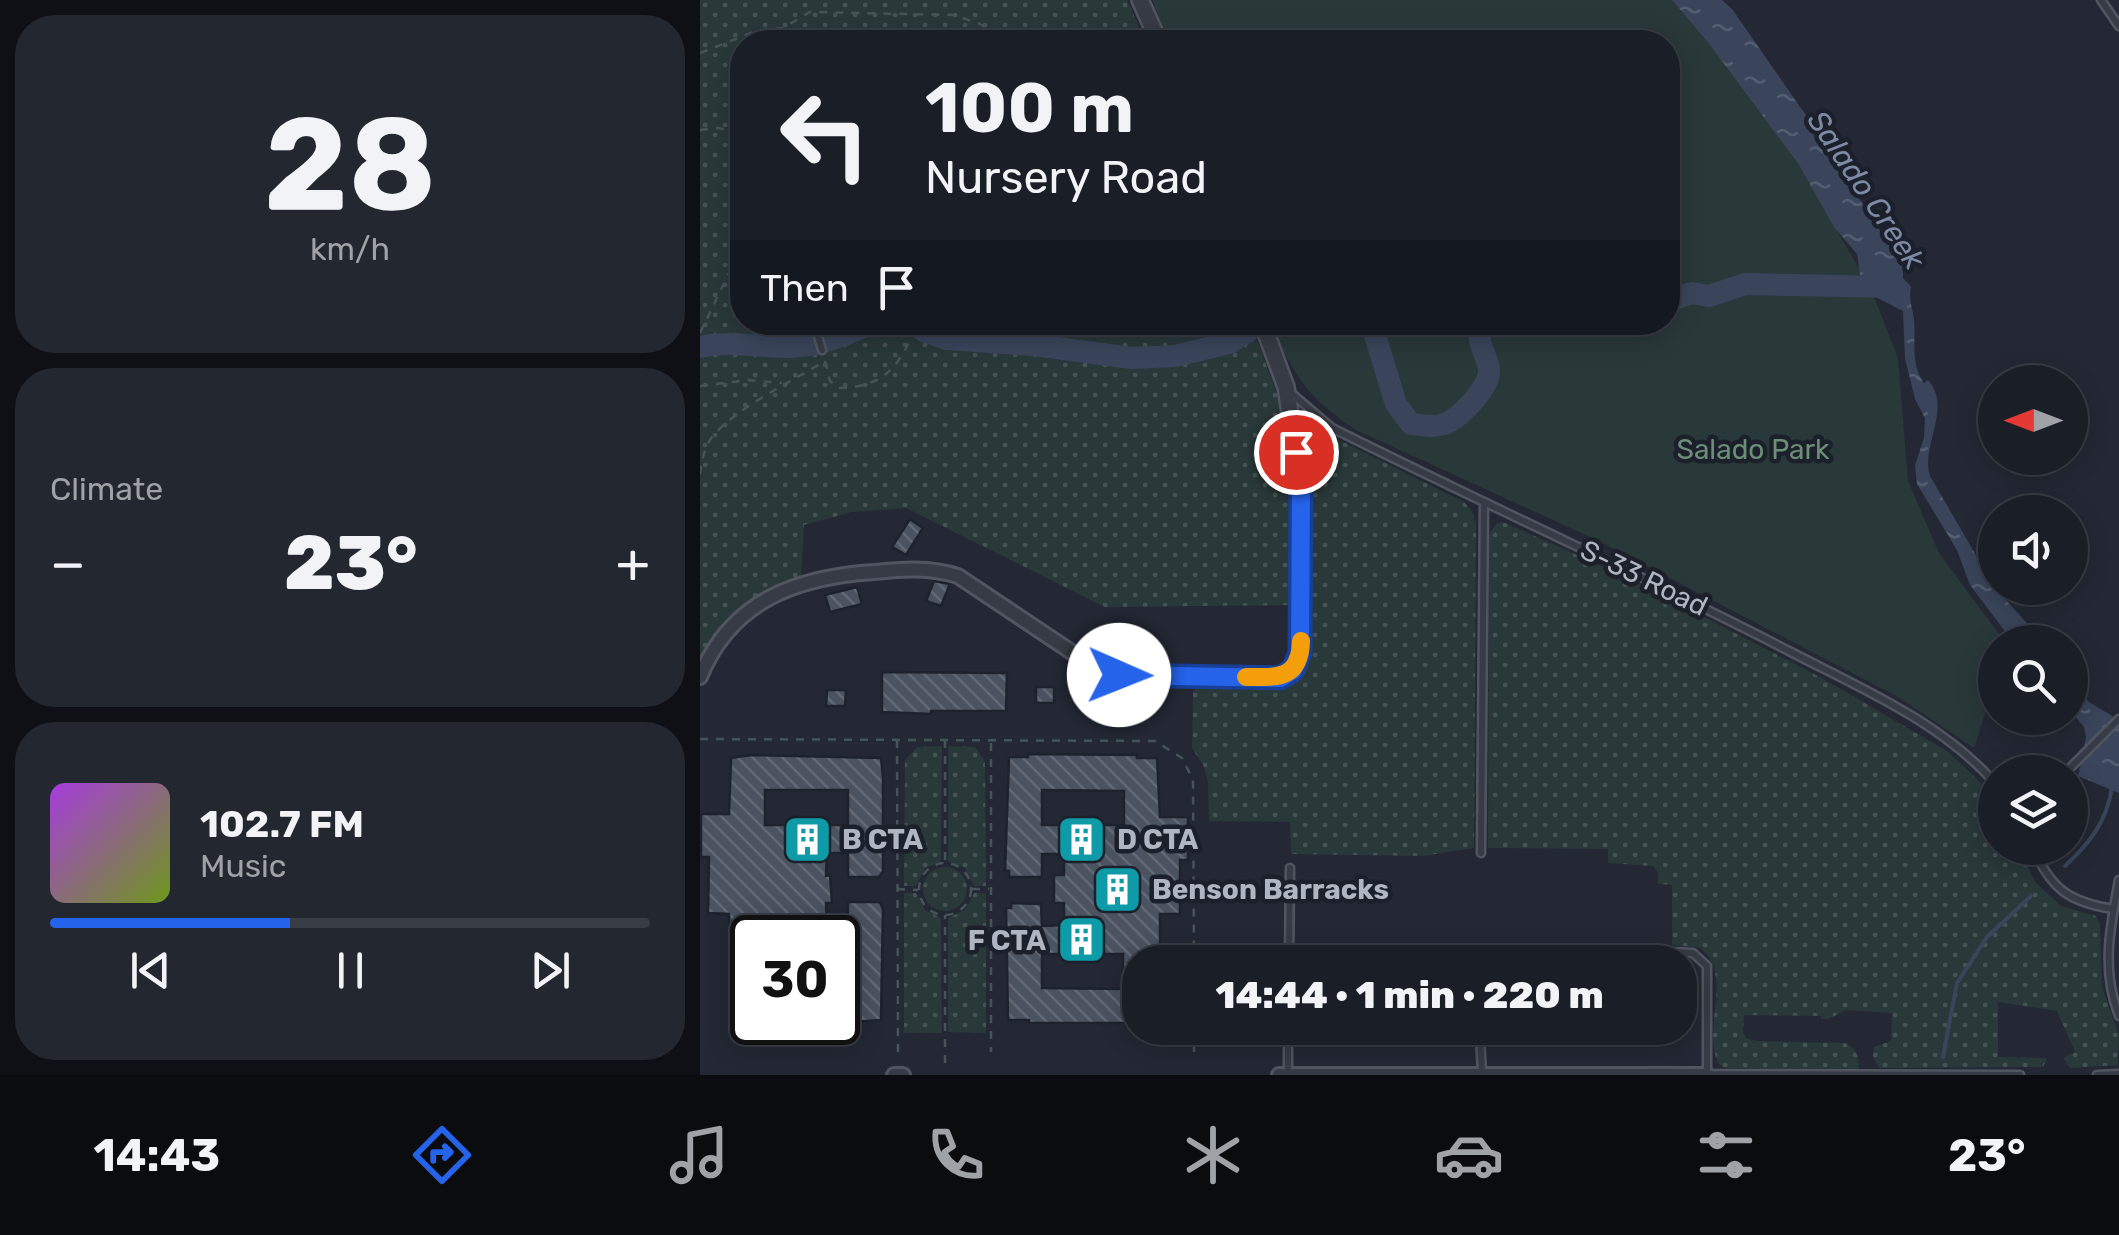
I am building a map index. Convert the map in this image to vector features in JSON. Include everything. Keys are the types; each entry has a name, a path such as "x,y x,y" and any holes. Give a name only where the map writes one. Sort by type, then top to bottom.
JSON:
{"street":[{"path":"1144,4 1154,30"},
{"path":"700,678 714,647 731,626 752,607 779,592 806,582 855,573 936,569 958,576 1106,674 1280,678 1293,670 1300,653 1301,484 1286,387 1267,335"},
{"path":"1279,1075 1708,1074"},
{"path":"894,1075 903,1075"}],"lane":[{"path":"2102,0 2119,26"},
{"path":"818,335 822,350"},
{"name":"S-33 Road","path":"1286,387 1332,428 1662,585 1888,703 1944,737 1978,768"},
{"path":"1482,853 1484,502"},
{"path":"2083,755 2119,720"},
{"path":"2041,865 2064,894 2114,910"},
{"path":"1289,945 1290,868"},
{"path":"2119,880 2106,956 2119,1016"},
{"path":"1697,955 1707,966 1708,1074 2020,1075"},
{"path":"1288,1045 1288,1075"},
{"path":"1480,1045 1482,1073"},
{"path":"2097,1075 2119,1074"}],"path":[{"path":"765,30 783,28 810,12 954,15 990,30"},
{"path":"700,53 730,41"},
{"path":"700,130 730,130"},
{"path":"700,333 730,271"},
{"path":"822,350 833,385 864,386 886,376 913,335"},
{"path":"700,474 711,438 784,383 825,360"},
{"path":"700,386 748,380 784,383"},
{"path":"700,739 1155,741 1189,766 1194,790 1194,945"},
{"path":"897,740 898,1054"},
{"path":"944,740 945,864"},
{"path":"991,740 991,1052"},
{"path":"945,864 965,873 971,889 960,910 945,915 928,909 920,890 928,870 945,864"},
{"path":"897,889 920,890"},
{"path":"971,889 991,889"},
{"path":"944,1063 945,915"},
{"path":"1194,1045 1194,1052"}],"green space":[{"path":"700,0 1127,0 1141,30 730,30 730,335 1255,335 1279,400 1294,487 1294,605 1105,607 906,508 852,512 804,525 801,576 743,607 700,657"},
{"name":"Salado Park","path":"1152,0 1672,0 1799,165 1871,289 1898,358 1908,481 1939,553 1992,625 1978,625 1978,735 1974,748 1898,697 1603,543 1356,430 1313,395 1275,335 1680,335 1680,30 1164,30"},
{"path":"1329,435 1464,502 1472,511 1476,525 1474,848 1423,856 1291,854 1290,822 1209,821 1208,782 1192,748 1193,690 1201,685 1288,681 1300,675 1307,657 1304,448 1310,438"},
{"path":"1503,522 1631,579 1822,678 1947,751 1978,780 1978,865 2027,865 2036,883 2061,906 2096,916 2100,924 2102,987 2119,1036 2118,1065 2070,1068 2063,1058 2075,1052 2057,1011 1998,1002 1998,1057 2047,1059 2043,1067 1879,1068 1873,1057 1874,1047 1891,1041 1892,1013 1846,1010 1829,1019 1744,1015 1743,1033 1747,1039 1758,1041 1845,1043 1856,1053 1859,1069 1720,1066 1713,1037 1715,973 1697,945 1672,945 1672,885 1658,884 1653,866 1608,863 1608,849 1488,848 1489,534 1496,524"},
{"path":"942,746 941,861 925,868 916,886 904,886 905,760 917,747"},
{"path":"948,746 975,747 985,761 986,886 974,886 965,868 948,861"},
{"path":"945,867 960,874 967,889 960,904 945,911 930,904 923,889 930,874"},
{"path":"904,893 916,893 925,910 941,918 942,1033 904,1033"},
{"path":"974,893 986,893 986,1033 948,1032 948,918 965,910"}],"water":[{"path":"1672,0 1722,0 1732,9 1903,267 1903,278 1911,287 1917,368 1924,383 1928,380 1935,391 1937,403 1929,452 1930,476 1978,559 1978,596 1957,550 1917,484 1915,465 1924,438 1925,418 1915,399 1905,358 1903,311 1868,293 1857,254 1834,227 1799,165"},
{"path":"1985,605 2010,605 2029,625 2000,625"},
{"path":"2088,701 2112,716 2119,726 2119,793 2088,780 2088,755 2082,755"}],"building":[{"path":"910,519 923,528 906,555 892,547"},
{"path":"934,581 950,584 941,606 926,601"},
{"path":"857,587 862,604 830,612 825,595"},
{"path":"882,672 1007,673 1006,711 882,712"},
{"path":"1036,687 1054,687 1054,703 1036,703"},
{"path":"827,690 846,690 845,706 826,706"},
{"name":"Benson Barracks","path":"1028,754 1157,758 1160,817 1188,817 1188,860 1180,860 1180,914 1160,914 1160,945 1122,945 1122,954 1042,954 1042,988 1122,989 1122,1023 1008,1020 1006,908 1011,908 1011,903 1041,904 1042,926 1064,925 1064,903 1054,903 1054,875 1064,875 1064,854 1042,854 1042,877 1009,877 1009,871 1005,871 1009,757","holes":["1042,790 1124,791 1124,825 1042,825"]},
{"path":"731,758 881,758 883,871 879,877 848,877 848,853 827,853 826,876 830,875 832,903 826,903 827,915 730,915 730,949 729,914 708,913 709,857 701,857 701,814 729,814","holes":["765,790 848,790 848,825 765,825"]},
{"path":"848,902 880,902 883,909 881,1020 860,1021 860,915 848,915"}],"waterway":[{"name":"Salado Creek","path":"1680,297 1692,293 1709,296 1745,284 1896,287"},
{"path":"700,347 800,346 843,335"},
{"path":"936,335 1131,358 1175,356 1229,343 1242,335"},
{"path":"1375,335 1396,404 1411,424 1432,426 1458,416 1485,384 1489,369 1481,335"},
{"path":"2065,866 2096,831 2112,787"},
{"path":"1943,1057 1957,983 1987,937 2031,896"}],"slow traffic":[{"path":"1246,677 1280,678 1293,670 1301,641"}],"place":[{"name":"B CTA","path":"807,839"},
{"name":"D CTA","path":"1082,839"},
{"name":"Benson Barracks","path":"1117,889"},
{"name":"F CTA","path":"1081,940"}],"route":[{"path":"1119,675 1280,678 1293,670 1300,653 1301,484 1296,452"}]}
